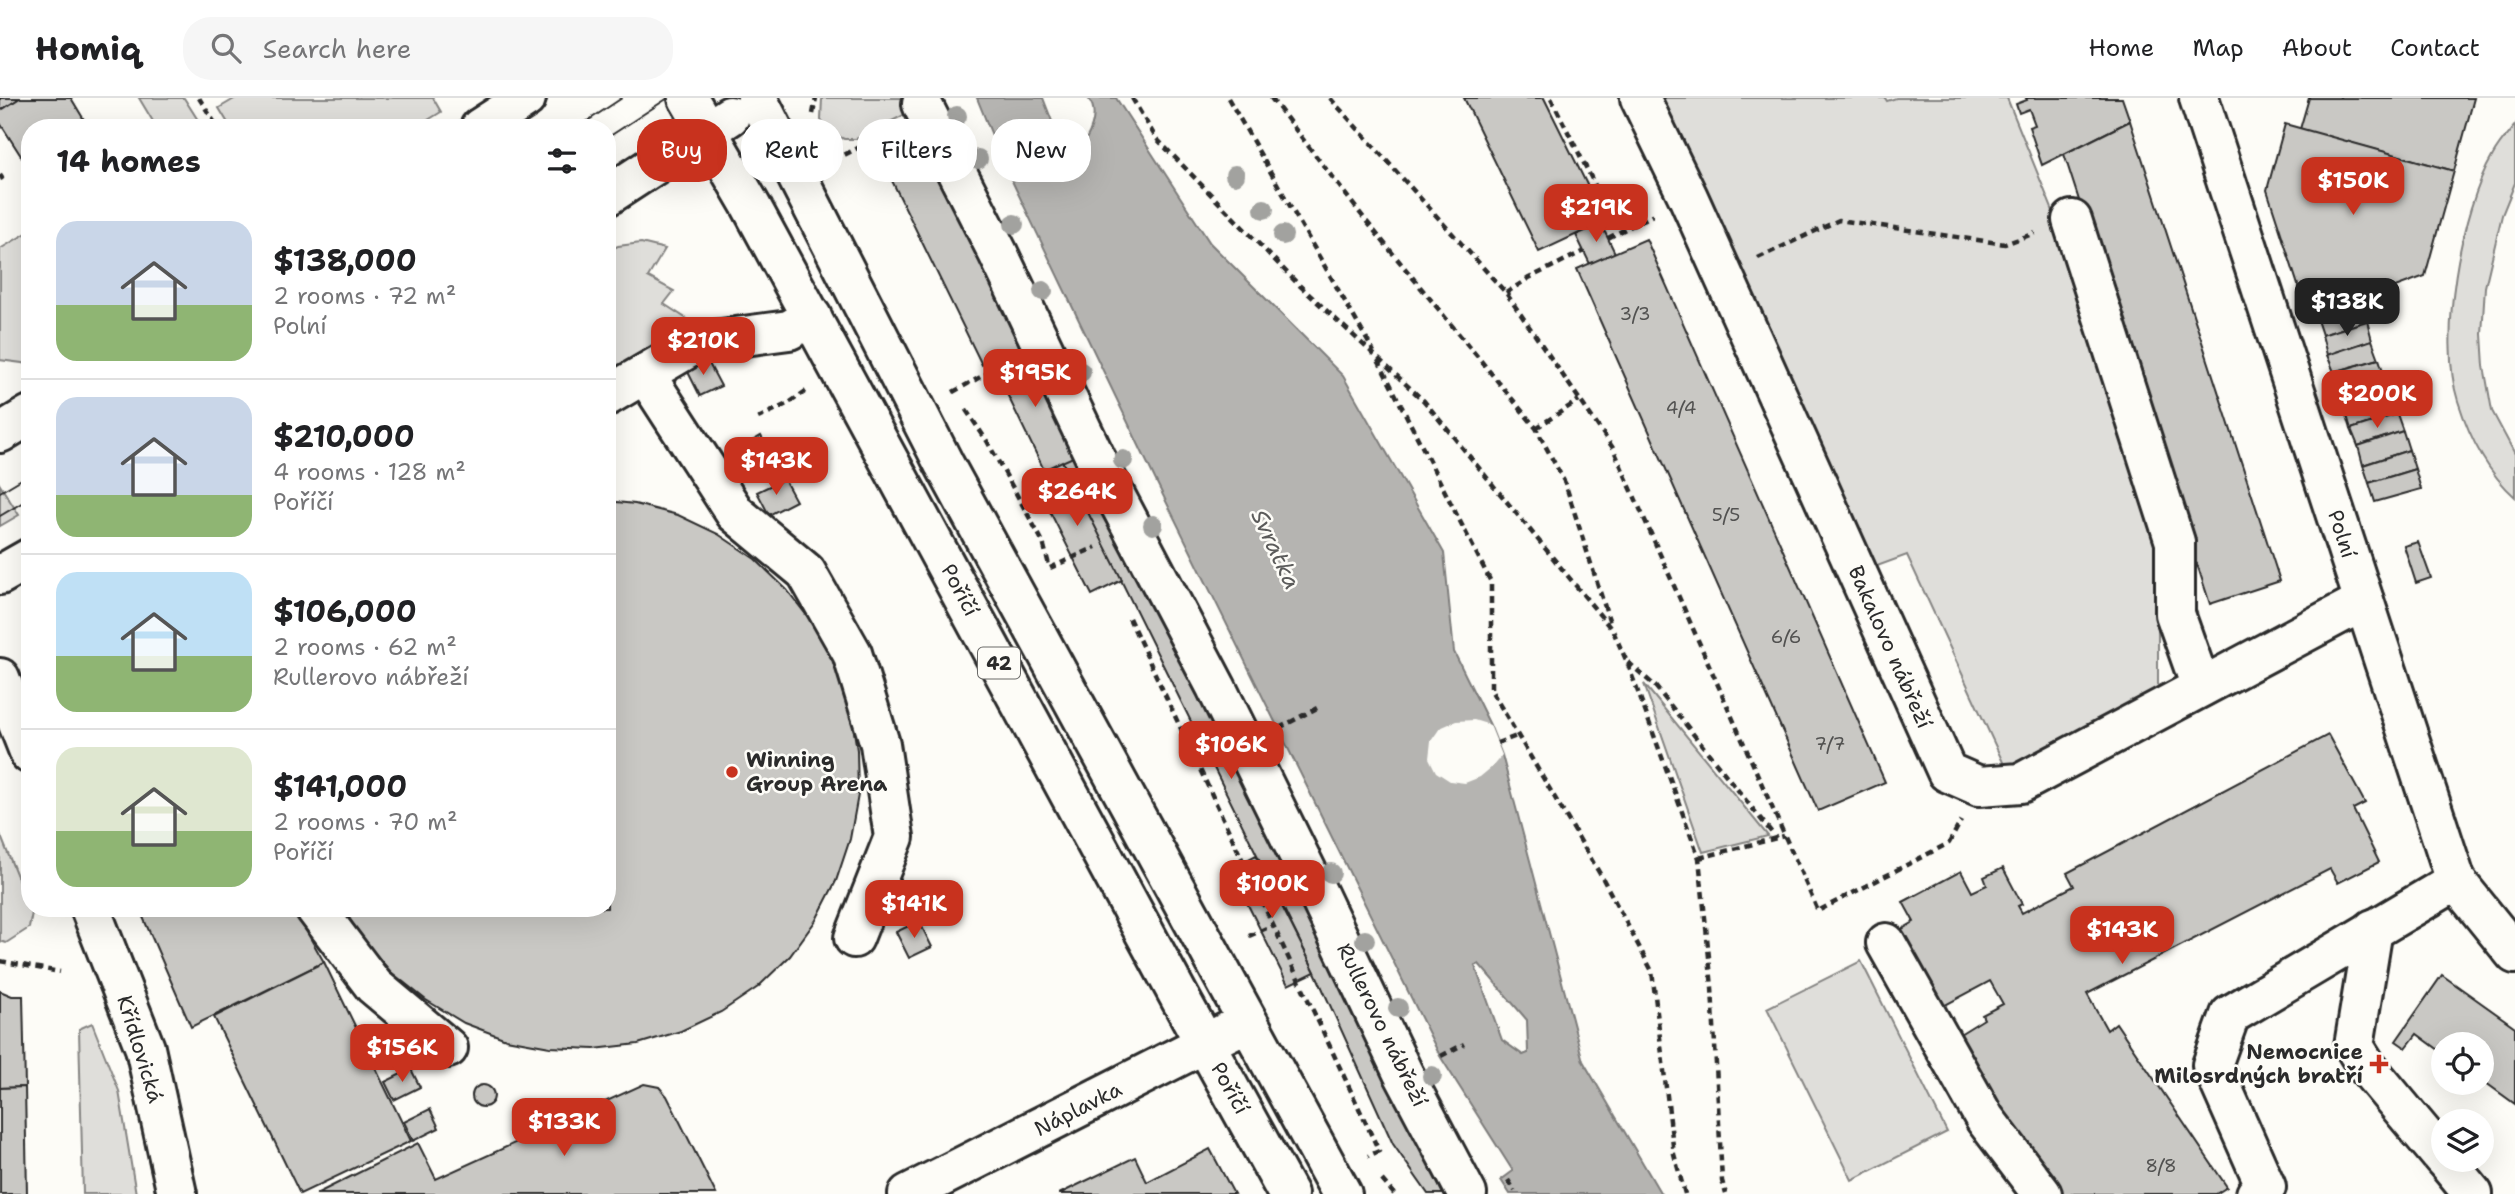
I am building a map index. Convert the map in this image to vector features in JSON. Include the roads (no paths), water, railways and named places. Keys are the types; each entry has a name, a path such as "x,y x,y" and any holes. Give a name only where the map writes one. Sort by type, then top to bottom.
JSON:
{"street":[{"path":"494,119 526,98"},
{"name":"Poříčí","path":"688,98 736,111 944,464 1342,1194"},
{"name":"Bakalovo nábřeží","path":"1640,98 1947,772 1979,786 2021,782 2364,601"},
{"name":"Polní","path":"2199,98 2456,881 2515,954"},
{"name":"Rullerovo nábřeží","path":"922,104 998,253 1096,459 1216,687 1403,1073 1467,1194"},
{"path":"616,190 736,111"},
{"name":"Poříčí","path":"736,111 812,317 1288,1194"},
{"path":"2072,220 2175,542 2175,614 2201,687"},
{"path":"616,391 699,342 789,330 812,317"},
{"path":"645,374 734,513 806,572 852,653 880,744 894,837 854,938"},
{"path":"0,433 21,420"},
{"path":"0,575 21,563"},
{"path":"0,678 21,731"},
{"path":"2256,1194 2266,1187 2212,1065 2230,1015 2456,881"},
{"name":"Křídlovická","path":"94,917 145,1048 177,1194"},
{"path":"322,917 374,986 448,1048"},
{"path":"2373,929 2354,1046 2367,1067 2431,1143"},
{"path":"1886,943 1985,1119 2042,1194"},
{"name":"Náplavka","path":"908,1194 1247,1022"},
{"path":"2455,1172 2473,1194"}],"water":[{"path":"977,98 1043,98 1051,119 991,119 991,133"},
{"name":"Svratka","path":"1088,98 1116,98 1210,243 1343,376 1444,553 1454,652 1502,755 1583,1061 1661,1194 1510,1194 1501,1180 1513,1171 1440,1056 1156,481 1013,182 1091,182 1091,127 1094,115","holes":["1479,964 1527,1020 1528,1053 1523,1055 1502,1040 1475,966"]}],"tram line":[{"path":"590,119 622,98"},
{"path":"616,132 668,98"},
{"path":"0,492 21,479"},
{"path":"0,516 21,503"}],"place":[{"name":"Winning Group Arena","path":"732,772"},
{"name":"Nemocnice Milosrdných bratří","path":"2379,1064"}]}
